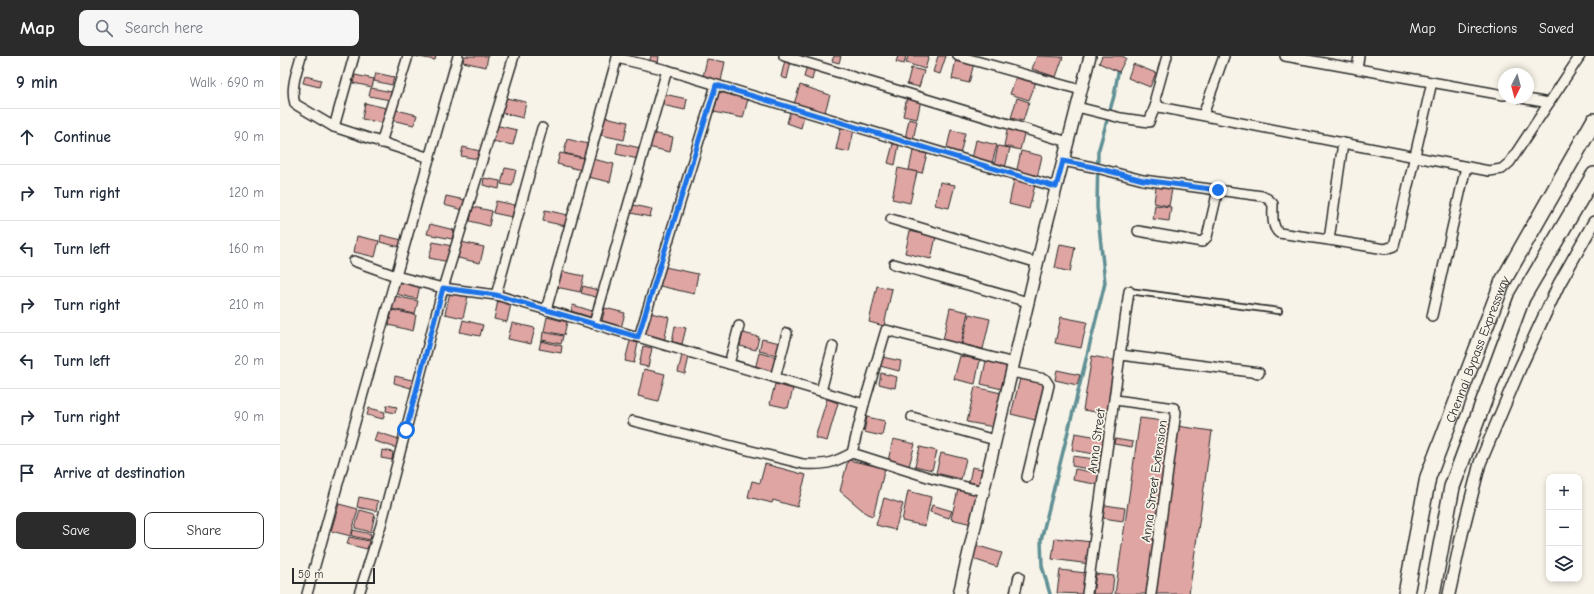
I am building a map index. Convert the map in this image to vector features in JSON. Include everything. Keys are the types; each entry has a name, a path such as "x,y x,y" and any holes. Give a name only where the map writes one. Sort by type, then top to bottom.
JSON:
{"highway":[{"name":"Chennai Bypass Expressway","path":"1406,594 1428,477 1503,281 1594,122"},
{"name":"Chennai Bypass Expressway","path":"1432,594 1452,488 1522,298 1594,175"}],"street":[{"path":"301,56 294,84 293,97 295,104 334,127 430,158"},
{"path":"334,127 354,56"},
{"path":"381,143 408,56"},
{"path":"307,594 458,56"},
{"path":"359,594 381,525 443,288 514,56"},
{"path":"784,56 1068,142"},
{"path":"958,56 1081,90"},
{"path":"959,594 1056,187 1090,56"},
{"path":"1077,107 1121,118 1149,122 1156,104 1167,56"},
{"path":"1203,115 1224,56"},
{"path":"1290,56 1498,94"},
{"path":"1357,69 1359,56"},
{"path":"1156,104 1159,107 1489,171 1502,168 1510,162 1580,56"},
{"path":"546,310 617,57 667,70 1056,187"},
{"path":"594,324 667,70"},
{"path":"1063,161 1143,180 1268,198 1273,204 1275,229 1279,233 1385,248 1394,246 1416,157 1432,82"},
{"path":"638,337 716,85"},
{"path":"1534,100 1549,103"},
{"path":"496,295 542,128"},
{"path":"1328,240 1344,143"},
{"path":"1432,316 1466,167"},
{"path":"1138,231 1194,242 1202,242 1207,237 1218,190"},
{"path":"891,219 1038,262"},
{"path":"1449,594 1460,541 1480,463 1523,361 1559,284 1594,222"},
{"path":"354,261 396,276 443,288 496,295 864,404"},
{"path":"894,264 1028,302"},
{"name":"Anna Street","path":"1087,594 1130,291"},
{"path":"729,364 739,326"},
{"path":"852,453 864,404 886,330 1013,367 1045,379 1049,385 1027,477"},
{"path":"775,378 786,333"},
{"path":"821,391 832,346"},
{"path":"1121,355 1260,373"},
{"name":"Anna Street Extension","path":"1115,400 1174,408 1176,412 1151,594"},
{"path":"912,417 996,440"},
{"path":"633,421 802,464 821,465 832,463 852,453 934,479 983,491"},
{"path":"1015,594 1019,576"}],"lane":[{"path":"1130,291 1279,311"}],"building":[{"path":"414,56 436,56 435,60"},
{"path":"464,56 488,56 486,67 463,62"},
{"path":"651,56 659,56 658,64 649,62"},
{"path":"834,56 841,56 839,63 832,61"},
{"path":"898,56 906,56 904,64 896,62"},
{"path":"908,56 929,56 925,69 906,63"},
{"path":"938,56 946,56 940,74 933,72"},
{"path":"1037,56 1063,57 1056,77 1032,69"},
{"path":"1102,56 1122,56 1126,58 1119,72 1099,63"},
{"path":"707,59 725,62 721,81 703,77"},
{"path":"956,59 974,63 969,83 952,79"},
{"path":"785,60 791,61 787,79 781,77"},
{"path":"1133,64 1156,73 1150,87 1128,78"},
{"path":"807,65 815,67 812,80 804,77"},
{"path":"911,68 924,71 919,87 907,84"},
{"path":"376,73 394,77 392,85 374,81"},
{"path":"355,75 374,79 372,87 353,83"},
{"path":"1017,75 1036,82 1029,100 1010,94"},
{"path":"305,76 321,80 319,87 303,83"},
{"path":"800,85 830,95 824,115 794,104"},
{"path":"371,88 392,92 390,100 369,96"},
{"path":"719,92 748,99 743,118 714,112"},
{"path":"664,94 687,99 685,110 662,105"},
{"path":"907,97 921,100 917,119 903,116"},
{"path":"506,98 526,102 523,118 502,113"},
{"path":"1017,98 1029,102 1023,121 1011,118"},
{"path":"365,103 386,108 383,123 362,119"},
{"path":"393,109 417,115 414,125 391,120"},
{"path":"790,112 804,116 801,128 787,123"},
{"path":"605,117 628,122 624,140 601,135"},
{"path":"909,119 917,121 913,140 905,139"},
{"path":"495,125 517,130 513,145 491,141"},
{"path":"1008,126 1025,130 1020,150 1004,146"},
{"path":"841,127 854,130 849,152 836,149"},
{"path":"951,130 965,133 960,155 946,152"},
{"path":"651,133 673,137 670,152 648,147"},
{"path":"567,139 588,144 585,158 564,153"},
{"path":"976,140 997,145 992,163 972,159"},
{"path":"618,143 640,148 638,159 616,154"},
{"path":"893,144 899,145 895,165 888,163"},
{"path":"998,146 1010,148 1005,168 994,165"},
{"path":"463,147 480,151 478,159 461,156"},
{"path":"913,151 927,154 922,173 909,170"},
{"path":"1021,151 1042,156 1037,178 1016,174"},
{"path":"560,153 583,158 581,170 557,164"},
{"path":"592,159 614,164 610,182 588,177"},
{"path":"505,168 516,170 512,186 501,184"},
{"path":"898,168 917,172 910,203 892,199"},
{"path":"484,178 500,181 499,189 483,185"},
{"path":"1014,180 1035,185 1029,209 1009,204"},
{"path":"940,182 955,185 949,208 935,205"},
{"path":"1156,187 1172,189 1169,206 1154,203"},
{"path":"446,196 465,200 463,210 444,205"},
{"path":"496,201 515,205 512,217 493,213"},
{"path":"633,205 652,209 650,217 631,213"},
{"path":"1155,205 1171,207 1169,221 1153,219"},
{"path":"473,207 492,211 489,226 470,221"},
{"path":"545,210 568,215 566,226 543,221"},
{"path":"430,224 454,230 452,239 427,234"},
{"path":"910,231 936,237 931,259 905,253"},
{"path":"381,235 402,240 400,247 380,242"},
{"path":"357,236 379,241 375,257 354,252"},
{"path":"433,242 452,246 449,262 429,258"},
{"path":"461,242 484,247 480,263 458,258"},
{"path":"1060,244 1075,247 1070,272 1055,268"},
{"path":"665,267 698,274 694,294 660,286"},
{"path":"560,271 584,276 580,292 556,287"},
{"path":"399,280 420,285 417,299 396,294"},
{"path":"583,286 601,291 599,298 581,293"},
{"path":"877,286 892,289 884,326 869,322"},
{"path":"450,292 468,296 463,318 445,314"},
{"path":"395,296 418,301 415,314 392,309"},
{"path":"498,301 511,304 507,322 494,319"},
{"path":"573,305 592,311 590,317 571,311"},
{"path":"605,308 625,313 621,328 601,324"},
{"path":"950,308 968,312 961,344 943,340"},
{"path":"392,310 416,315 413,331 389,325"},
{"path":"650,313 669,317 664,342 644,338"},
{"path":"969,314 990,319 983,349 962,344"},
{"path":"547,317 567,322 564,335 544,331"},
{"path":"1061,317 1087,322 1081,348 1055,343"},
{"path":"463,320 483,325 480,336 460,332"},
{"path":"512,323 535,328 531,344 508,339"},
{"path":"675,326 686,328 682,344 672,342"},
{"path":"543,332 563,336 561,344 542,340"},
{"path":"743,333 759,337 756,350 740,346"},
{"path":"762,339 780,343 777,355 759,351"},
{"path":"541,341 562,346 561,353 539,349"},
{"path":"630,341 638,343 634,363 625,361"},
{"path":"643,346 652,348 648,367 639,365"},
{"path":"759,353 777,357 773,373 755,369"},
{"path":"682,355 689,357 685,374 678,372"},
{"path":"960,356 980,360 975,384 954,379"},
{"path":"1092,356 1118,361 1109,414 1083,410"},
{"path":"882,357 901,361 899,371 880,366"},
{"path":"986,361 1007,365 1002,389 981,384"},
{"path":"644,369 665,374 658,401 638,396"},
{"path":"1057,370 1080,375 1077,385 1055,380"},
{"path":"881,373 897,377 895,388 879,384"},
{"path":"1021,375 1045,381 1035,420 1011,414"},
{"path":"395,376 416,381 414,389 394,383"},
{"path":"775,384 793,389 788,408 770,404"},
{"path":"975,387 1001,393 994,427 967,422"},
{"path":"827,399 838,403 827,441 815,438"},
{"path":"387,405 397,407 395,413 386,411"},
{"path":"369,408 385,412 383,419 367,415"},
{"path":"867,417 885,421 882,436 864,432"},
{"path":"1140,418 1171,422 1147,594 1115,594"},
{"path":"1177,426 1212,431 1189,594 1154,594"},
{"path":"377,432 399,439 397,448 374,441"},
{"path":"1075,433 1104,438 1100,455 1072,450"},
{"path":"893,439 915,444 909,466 888,461"},
{"path":"1115,439 1133,442 1132,447 1114,444"},
{"path":"920,447 937,451 932,470 915,466"},
{"path":"382,450 393,452 392,460 381,458"},
{"path":"941,453 966,459 961,479 936,473"},
{"path":"1073,456 1102,460 1100,471 1072,466"},
{"path":"848,460 885,468 873,516 867,514 840,491"},
{"path":"765,464 806,475 797,507 773,500 772,503 748,497 752,481 760,483"},
{"path":"972,467 982,469 979,484 969,482"},
{"path":"1075,469 1102,474 1100,485 1073,480"},
{"path":"958,490 979,495 972,524 951,519"},
{"path":"908,491 931,497 925,526 902,521"},
{"path":"359,497 378,501 376,511 357,507"},
{"path":"884,498 903,504 895,530 876,525"},
{"path":"339,504 358,509 351,536 331,531"},
{"path":"932,505 952,511 949,518 930,512"},
{"path":"1105,505 1125,508 1123,521 1103,518"},
{"path":"360,510 375,514 371,532 355,528"},
{"path":"353,530 371,534 370,540 352,536"},
{"path":"349,537 369,541 367,549 347,544"},
{"path":"1055,538 1092,542 1090,564 1052,559"},
{"path":"975,545 1002,553 997,567 970,558"},
{"path":"1060,570 1086,573 1083,594 1057,593"},
{"path":"1096,574 1114,576 1112,594 1093,594"}],"waterway":[{"path":"1050,594 1042,566 1041,540 1105,283 1097,207 1098,152 1114,96 1119,67"}],"route":[{"path":"406,430 443,288 496,295 638,337 716,85 1056,187 1063,161 1143,180 1218,190"}]}
